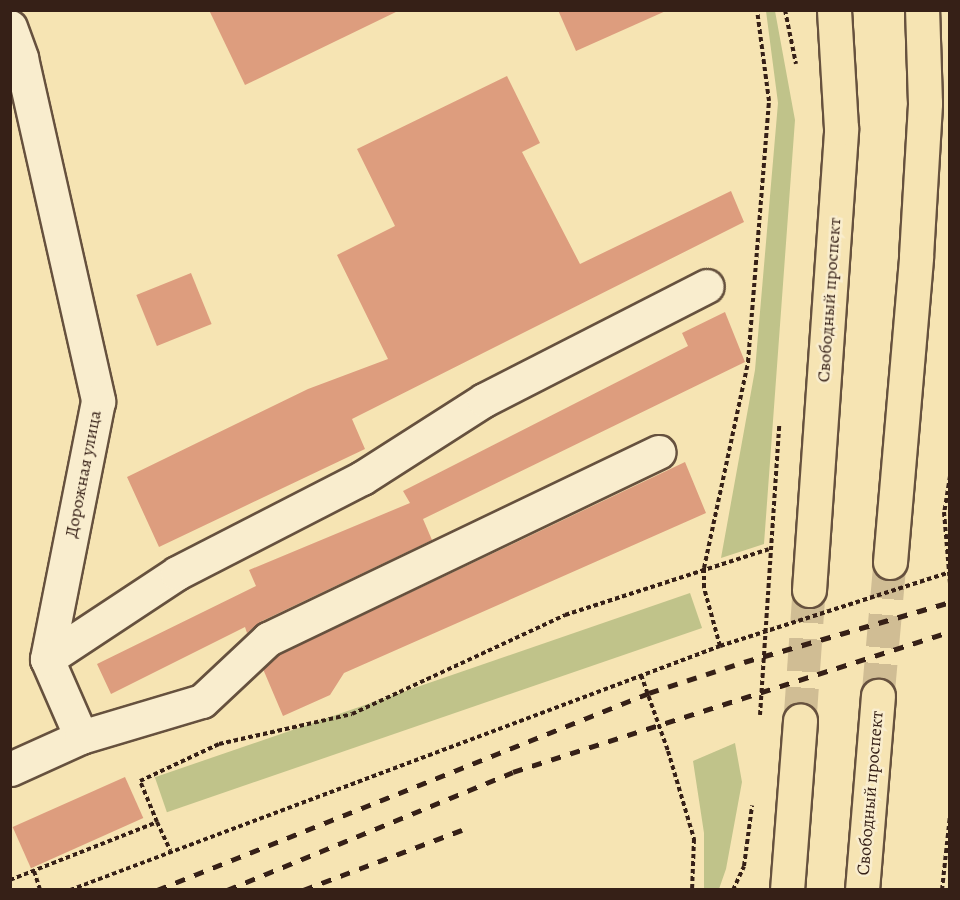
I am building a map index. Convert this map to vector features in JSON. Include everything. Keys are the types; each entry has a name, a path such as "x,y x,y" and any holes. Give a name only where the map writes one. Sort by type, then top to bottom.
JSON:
{"main road":[{"name":"Свободный проспект","path":"809,590 841,128 834,10"},
{"path":"890,562 916,256 925,103 922,10"},
{"name":"Свободный проспект","path":"862,890 878,696"},
{"path":"787,890 800,720"}],"street":[{"name":"Дорожная улица","path":"10,27 16,61 98,401 47,659"},
{"path":"81,737 47,659 177,573 362,478 484,400 707,286"},
{"path":"10,769 81,737 202,701 268,639 659,452"}],"path":[{"path":"786,10 797,69"},
{"path":"759,726 769,549 780,420"},
{"path":"950,476 947,512 950,584"},
{"path":"170,850 140,781 149,776 219,744 352,714 565,615 769,549"},
{"path":"705,568 704,588 720,646"},
{"path":"70,890 170,850 720,646 950,572"},
{"path":"641,675 668,751 694,839 692,890"},
{"path":"734,890 744,866 753,798"},
{"path":"942,890 950,815"},
{"path":"10,880 157,822"},
{"path":"34,871 40,890"}],"green space":[{"path":"766,11 775,11 795,120 764,544 721,558 755,370 778,103"},
{"path":"690,593 702,628 167,812 155,777"},
{"path":"735,743 742,782 726,869 719,889 704,889 704,833 693,761"}],"building":[{"path":"209,10 400,10 245,85"},
{"path":"558,10 668,10 576,51"},
{"path":"507,76 540,143 522,152 580,264 731,191 744,222 352,419 365,449 159,547 127,477 308,389 388,359 337,255 395,226 357,149"},
{"path":"191,273 212,324 157,346 136,295"},
{"path":"725,312 745,362 423,519 432,540 260,622 247,633 245,627 111,694 97,664 256,586 249,570 410,503 403,491 688,346 682,333"},
{"path":"685,462 706,513 344,673 330,695 283,716 263,669 279,655"},
{"path":"125,777 143,818 31,868 13,827"}],"tunnel":[{"path":"878,696 890,562"},
{"path":"800,720 809,590"}],"railway":[{"path":"157,890 649,693 744,662 950,602"},
{"path":"227,890 513,772 950,632"},
{"path":"303,890 462,830"}]}
